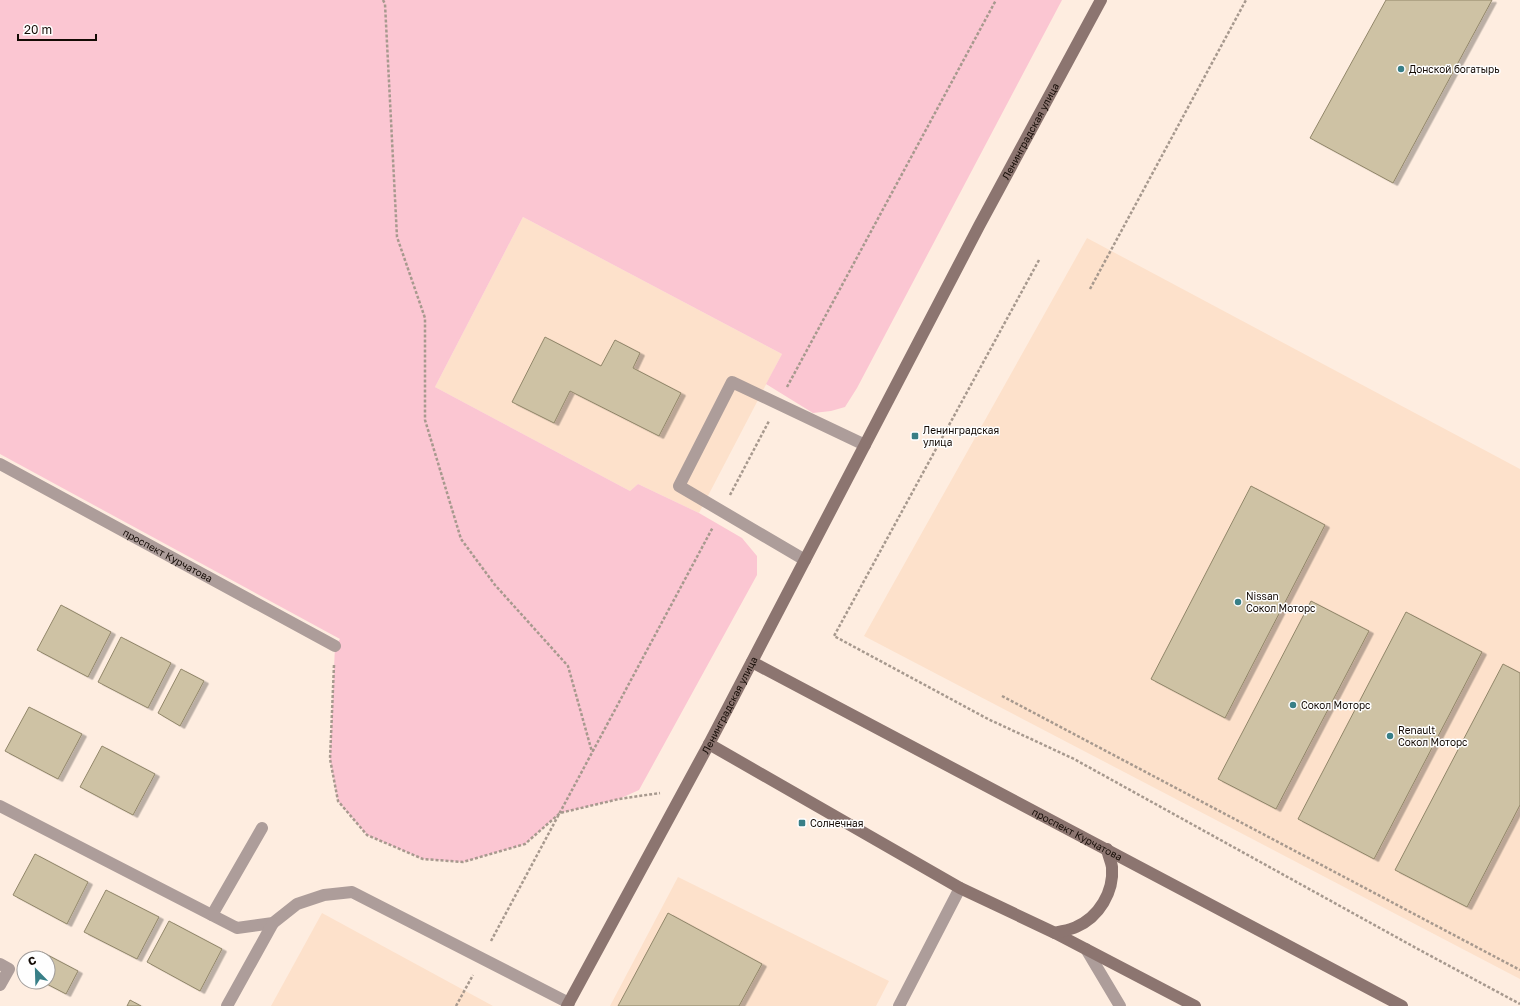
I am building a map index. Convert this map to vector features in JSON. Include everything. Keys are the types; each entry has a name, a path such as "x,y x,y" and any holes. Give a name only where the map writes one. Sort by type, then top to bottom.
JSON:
{"street":[{"name":"Ленинградская улица","path":"571,1005 678,800 712,746 805,560 979,226 1101,0"},
{"path":"754,663 1107,0"},
{"path":"805,560 679,486 732,382 865,445"},
{"name":"проспект Курчатова","path":"0,464 335,646"},
{"name":"проспект Курчатова","path":"754,663 1402,1006"},
{"path":"227,1006 273,923 297,904 324,895 352,892 571,1005 712,746 960,888 1055,933 1195,1006"},
{"path":"0,806 237,928 273,923"},
{"path":"212,915 262,828"},
{"path":"1055,933 1076,927 1092,917 1104,903 1111,886 1112,867 1107,849"},
{"path":"899,1006 960,888"},
{"path":"1086,949 1120,1006"},
{"path":"0,964 9,969 0,985"}],"path":[{"path":"383,0 385,4 397,237 425,318 425,420 461,539 495,585 568,666 592,752"},
{"path":"1090,290 1246,0"},
{"path":"1039,260 834,636 988,719 1074,758 1520,1004"},
{"path":"335,646 330,759 338,801 367,835 423,859 463,862 525,844 560,813 619,799 658,792 678,800"},
{"path":"1002,696 1520,970"}],"shaded area":[{"path":"0,0 1062,0 857,388 845,407 831,411 813,413 766,384 782,354 523,217 435,387 630,491 638,484 699,513 742,538 757,556 757,575 639,790 619,799 560,813 525,844 463,862 423,859 367,835 338,801 330,759 335,646 340,639 0,454"},
{"path":"523,217 782,354 699,513 638,484 630,491 435,387"},
{"path":"1087,238 1520,469 1520,979 864,636"},
{"path":"678,877 889,981 876,1006 610,1006"},
{"path":"322,913 493,1006 271,1006"}],"building":[{"name":"Донской богатырь","path":"1386,0 1492,0 1393,183 1310,138"},
{"path":"545,337 601,366 615,340 640,353 633,368 681,393 659,436 570,391 554,423 512,402"},
{"name":"Nissan Сокол Моторс","path":"1251,486 1325,525 1225,718 1151,679"},
{"name":"Сокол Моторс","path":"1311,601 1369,631 1276,809 1218,779"},
{"path":"61,605 111,632 88,677 37,650"},
{"name":"Renault Сокол Моторс","path":"1406,612 1482,652 1374,859 1298,819"},
{"path":"121,637 171,663 148,708 98,682"},
{"path":"1503,664 1520,673 1520,805 1467,907 1395,870"},
{"path":"181,669 204,681 180,726 158,713"},
{"path":"29,707 82,734 58,779 5,751"},
{"path":"102,746 155,774 133,815 80,787"},
{"path":"35,854 88,882 67,924 13,895"},
{"path":"106,890 159,917 137,959 84,932"},
{"path":"668,913 762,964 739,1006 618,1006"},
{"path":"169,921 222,949 200,991 147,962"},
{"path":"56,959 78,971 66,994 56,989"},
{"path":"130,1000 141,1006 127,1006"}],"place":[{"name":"Донской богатырь","path":"1401,69"},
{"name":"Ленинградская улица","path":"915,436"},
{"name":"Nissan Сокол Моторс","path":"1238,602"},
{"name":"Сокол Моторс","path":"1293,705"},
{"name":"Renault Сокол Моторс","path":"1390,736"},
{"name":"Солнечная","path":"802,823"}]}
